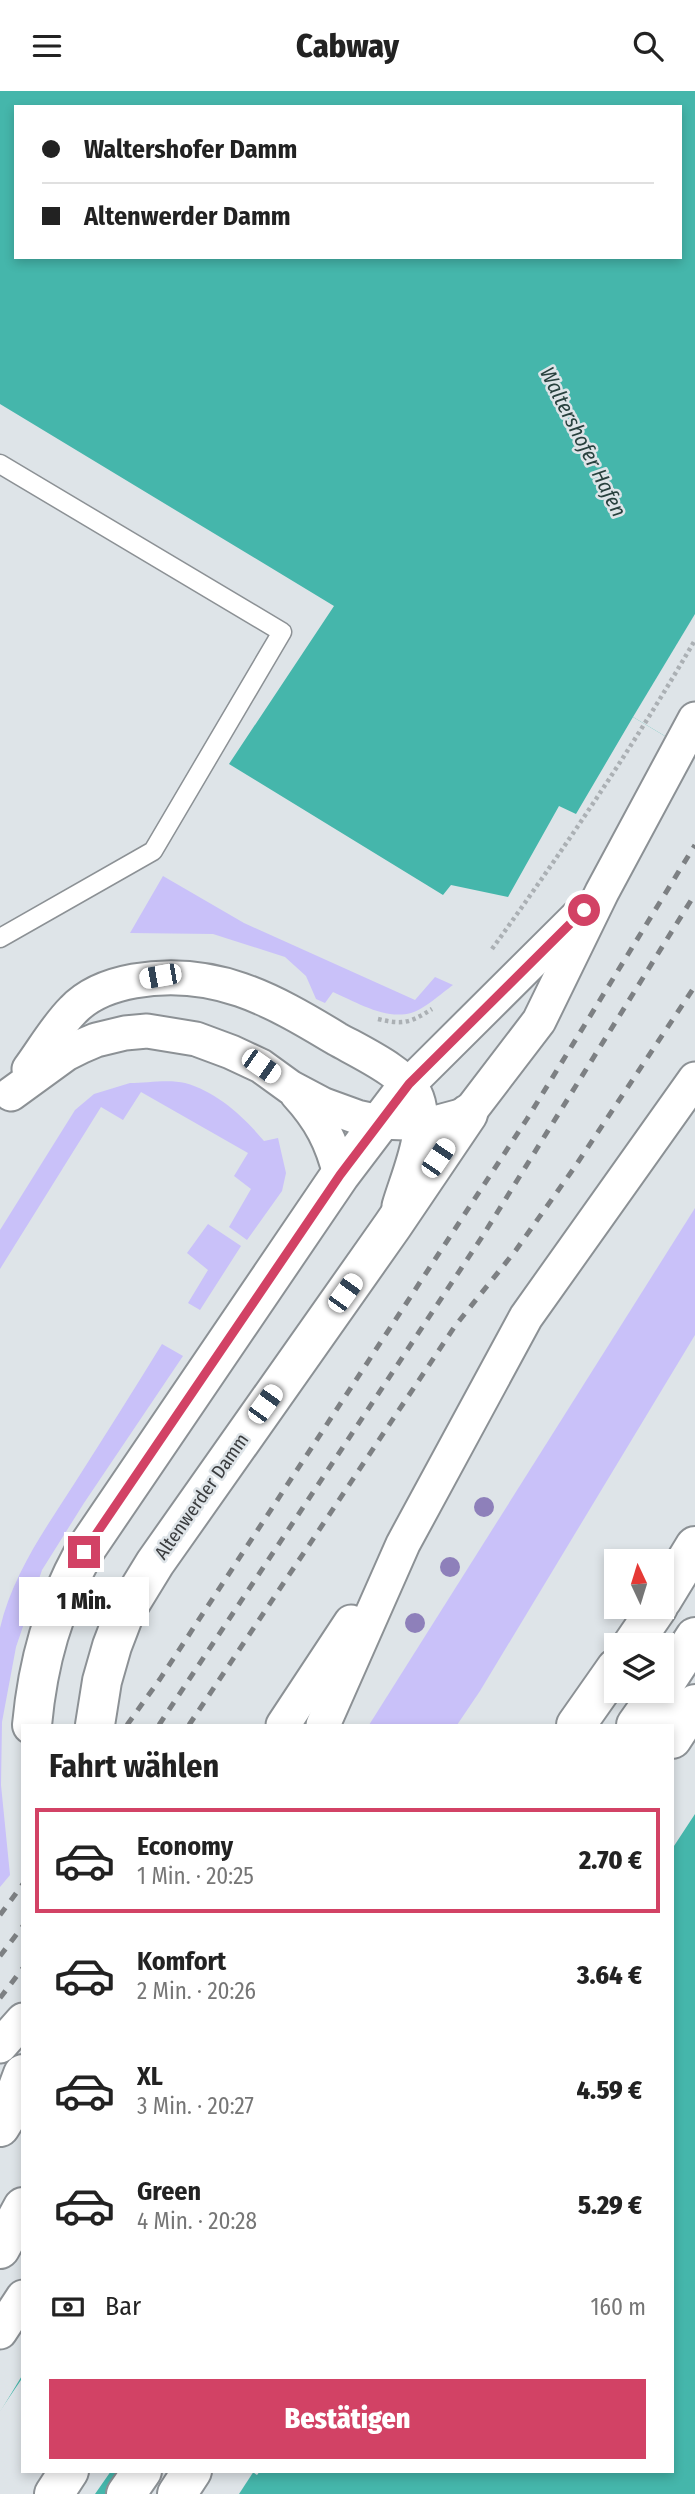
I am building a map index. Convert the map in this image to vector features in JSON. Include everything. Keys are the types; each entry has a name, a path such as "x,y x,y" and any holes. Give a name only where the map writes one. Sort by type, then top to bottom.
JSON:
{"main road":[{"path":"33,1724 41,1659 64,1589 84,1552 340,1175 409,1084"},
{"name":"Altenwerder Damm","path":"95,1724 102,1681 125,1612 155,1563 468,1114"},
{"path":"674,1580 695,1546"},
{"path":"674,1669 695,1637"},
{"path":"577,1724 604,1685"},
{"path":"637,1724 651,1703"},
{"path":"674,1736 695,1704"},
{"path":"0,2127 21,2079"},
{"path":"0,2249 21,2211"},
{"path":"54,2494 68,2473"},
{"path":"126,2494 141,2473"},
{"path":"177,2494 191,2473"}],"street":[{"path":"5,1103 66,1055 82,1046 96,1040 147,1031 196,1039 231,1052 261,1066 290,1087 324,1105 357,1117 380,1122 420,1124 445,1122 468,1114 538,1021 602,892 688,732"},
{"path":"409,1084 602,892"},
{"path":"5,1103 73,1010 92,995 110,986 160,976 194,977 230,986 267,1000 370,1058 409,1084 417,1098 420,1124 393,1225"},
{"path":"284,1724 402,1544 526,1317 695,1079"},
{"path":"290,1087 322,1124 332,1143 340,1175"},
{"path":"323,1724 402,1544"},
{"path":"0,2046 21,2021"},
{"path":"0,2332 21,2300"}],"lane":[{"path":"0,464 282,632 153,851 0,938"}],"path":[{"path":"491,952 646,725 695,640"},
{"path":"376,1019 397,1024 414,1021 441,1002"}],"shaded area":[{"path":"163,876 244,923 415,1000 435,977 453,985 416,1011 401,1015 391,1014 371,1009 333,992 325,1003 316,999 306,976 285,957 213,934 130,933"},
{"path":"172,1081 197,1087 229,1106 264,1141 278,1138 286,1173 282,1191 247,1240 229,1227 251,1189 234,1176 248,1153 141,1092 123,1120 101,1107 0,1269 0,1230 75,1110 94,1094 130,1083"},
{"path":"695,1208 695,1335 480,1691 458,1724 370,1724"},
{"path":"208,1224 241,1246 200,1310 188,1303 208,1270 187,1253"},
{"path":"162,1344 183,1356 42,1570 16,1647 2,1722 1,1785 10,1875 0,1887 0,1628 13,1588 32,1551"}],"water":[{"name":"Waltershofer Hafen","path":"0,91 695,91 695,754 633,717 576,814 559,806 508,897 451,885 443,895 229,764 334,606 0,404"},
{"path":"695,1814 695,2494 0,2494 0,2412 21,2377 21,2473 674,2473 674,1846"}],"pier":[{"path":"695,614 695,754 633,717"},
{"path":"695,1362 695,1589 667,1633 648,1619 674,1619 674,1549 604,1549 604,1587 566,1560"},
{"path":"21,2380 21,2473 110,2473 95,2494 0,2494 0,2411"},
{"path":"120,2473 253,2473 239,2494 106,2494"}],"railway":[{"path":"128,1724 160,1679 527,1119 695,845"},
{"path":"160,1724 482,1237 695,894"},
{"path":"190,1724 455,1326 516,1250 574,1168 695,986"},
{"path":"0,1915 21,1887"},
{"path":"0,1956 21,1929"},
{"path":"0,1998 21,1971"}],"route":[{"path":"84,1552 340,1175 409,1084 584,910"}]}
